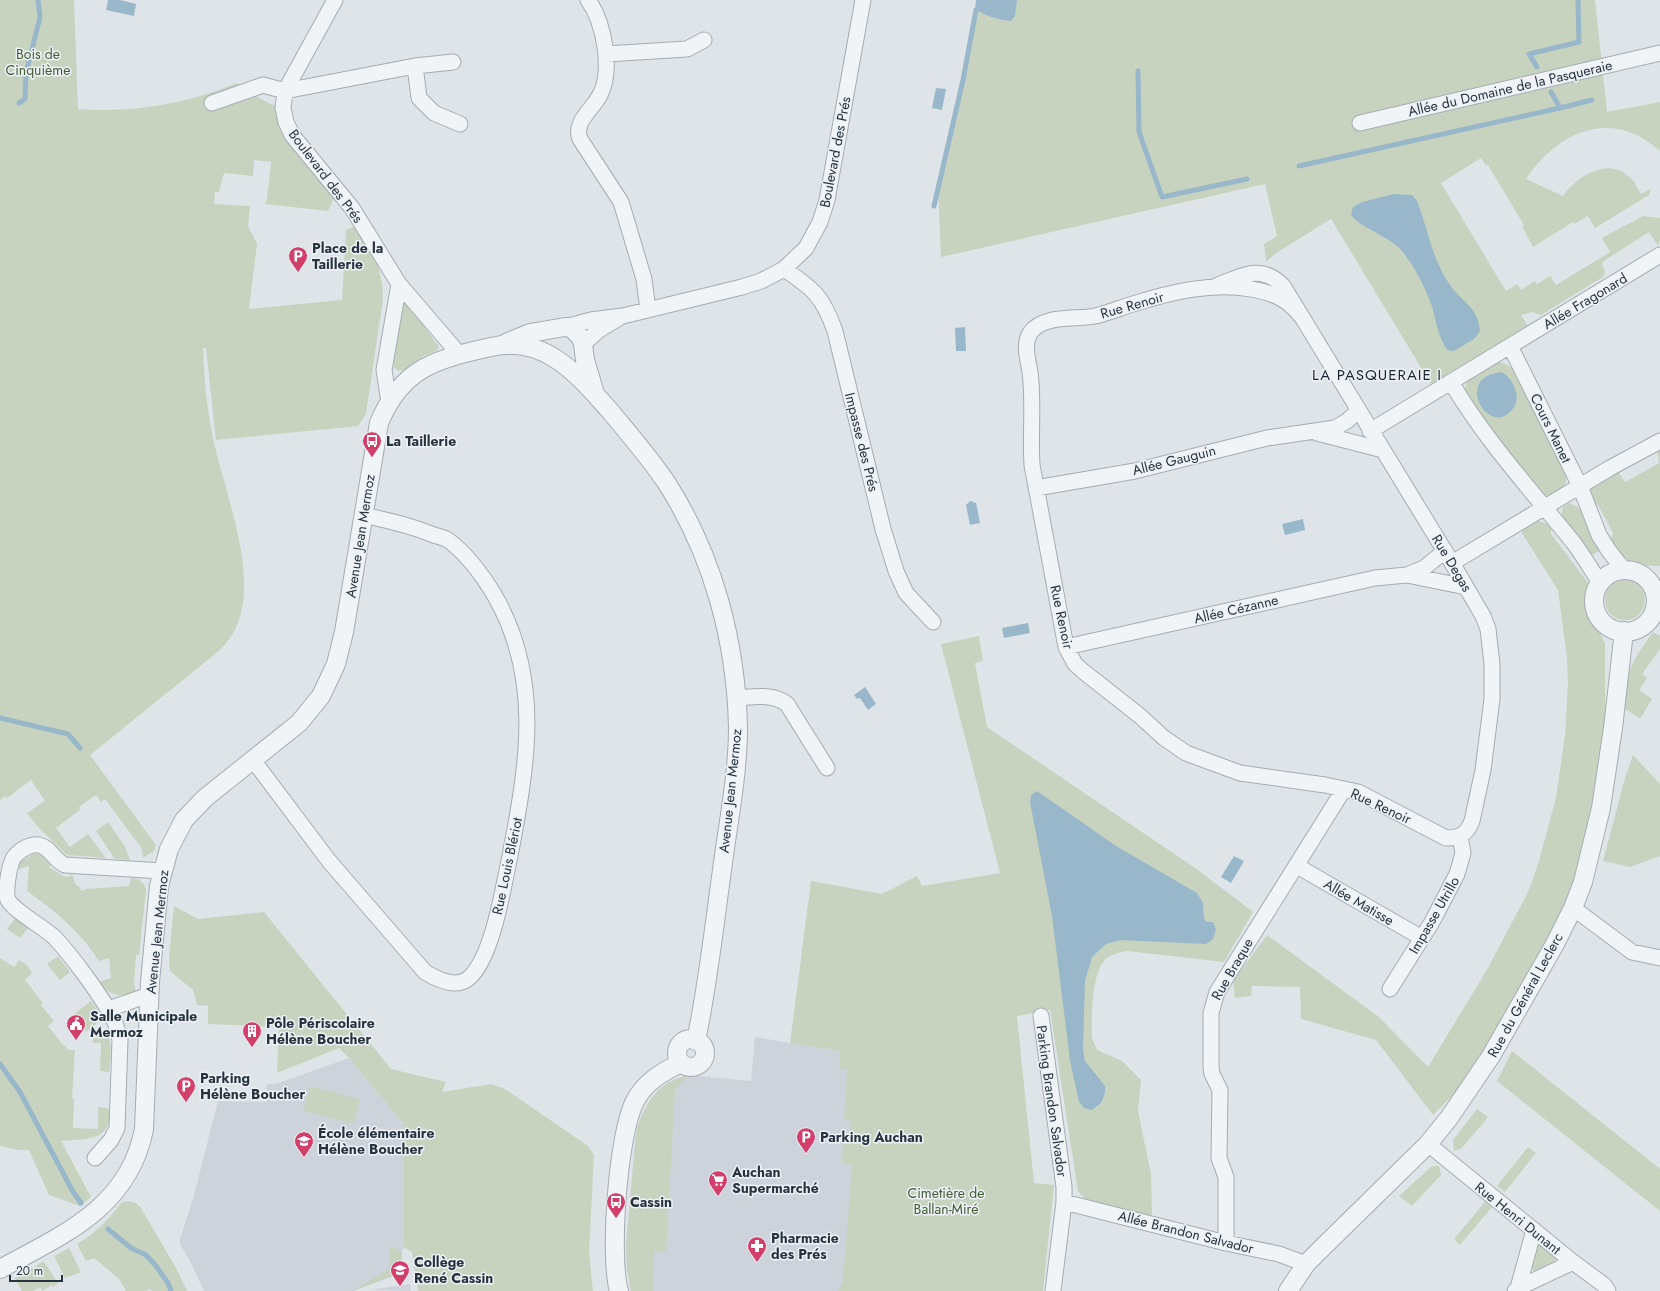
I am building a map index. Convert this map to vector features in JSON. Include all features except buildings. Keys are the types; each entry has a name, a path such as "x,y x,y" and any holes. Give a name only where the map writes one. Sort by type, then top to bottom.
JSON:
{"street":[{"name":"Boulevard des Prés","path":"335,0 285,91 283,108 286,122 292,135 352,208 399,284 459,354"},
{"name":"Boulevard des Prés","path":"504,344 530,333 591,320 624,316 742,288 784,269 806,248 820,222 827,200 863,0"},
{"path":"591,1 598,17 606,54 607,68 601,94 578,126 577,132 621,202 644,279 648,310"},
{"path":"606,54 687,49 704,40"},
{"name":"Allée du Domaine de la Pasqueraie","path":"1360,123 1660,53"},
{"path":"212,103 263,85 285,91 415,66 453,62"},
{"path":"415,66 419,98 434,113 460,124"},
{"name":"Allée Fragonard","path":"1510,346 1660,255"},
{"name":"Impasse des Prés","path":"784,269 819,296 827,309 835,331 883,529 896,571 906,593 933,622"},
{"name":"Rue Renoir","path":"1216,286 1240,276 1264,273"},
{"name":"Rue Degas","path":"1264,273 1275,278 1283,286 1370,431 1449,557 1483,616 1488,629 1492,664 1492,699 1485,756 1474,814 1470,827 1460,837"},
{"path":"389,402 384,370 399,284"},
{"name":"Rue Renoir","path":"1257,290 1232,286 1216,286 1160,296 1096,315 1049,321 1041,324 1030,333 1026,341 1032,387 1031,446 1036,488 1066,647 1075,664 1084,672 1140,716 1164,738 1186,753 1240,773 1325,785 1358,792 1446,838 1460,837"},
{"name":"Rue Degas","path":"1257,290 1272,293 1283,298 1300,315"},
{"name":"Boulevard des Prés","path":"584,344 599,330 624,316"},
{"path":"584,344 575,356 558,359 553,351 551,343 554,334 565,326 572,328 577,333 584,344 584,360 596,395"},
{"name":"Avenue Jean Mermoz","path":"0,1269 78,1226 110,1198 130,1171 141,1143 144,1129 149,995 159,886 168,848 184,820 214,790 299,723 321,696 336,664 344,632 378,423 389,402 408,379 420,370 442,359 504,344 530,347 558,359 574,371 596,395 653,464 685,514 704,557 721,604 734,666 738,729 734,787 705,998 696,1041 703,1047 703,1060 693,1067 681,1063 663,1072 650,1081 635,1102 628,1121 620,1166 616,1219 615,1267 619,1291"},
{"path":"1370,431 1510,346"},
{"name":"Cours Manet","path":"1510,346 1580,486 1599,535 1624,570"},
{"path":"1451,382 1476,423 1544,509 1574,543 1600,583"},
{"name":"Allée Gauguin","path":"1036,488 1135,471 1222,448 1286,434 1335,428 1347,421 1358,411"},
{"name":"Allée Gauguin","path":"1312,432 1383,450"},
{"path":"1580,486 1651,444 1660,441"},
{"name":"Allée Cézanne","path":"1066,647 1368,579 1407,575 1449,557 1544,509 1580,486"},
{"name":"Rue Louis Blériot","path":"253,760 329,861 421,968 436,979 449,982 461,983 470,977 482,959 492,933 504,882 522,790 528,723 523,670 514,633 502,608 488,584 470,562 447,540 408,525 363,515"},
{"path":"1624,570 1643,576 1656,586 1656,603 1651,618 1639,628 1624,631 1612,629 1599,617 1594,600 1600,583 1608,575 1624,570"},
{"name":"Allée Cézanne","path":"1407,575 1466,587"},
{"name":"Rue du Général Leclerc","path":"1288,1291 1306,1264 1428,1144 1464,1097 1491,1056 1555,944 1573,908 1583,882 1601,808 1613,728 1624,631"},
{"path":"736,698 772,697 780,699 787,704 827,768"},
{"name":"Rue Braque","path":"1226,1243 1226,1176 1220,1158 1220,1090 1211,1067 1210,1014 1212,1002 1248,941 1297,866 1344,789"},
{"name":"Impasse Utrillo","path":"1390,989 1432,922 1461,864 1463,847 1460,837"},
{"path":"95,1158 111,1140 117,1128 120,1040 116,1022 56,939 14,907 8,900 7,892 12,859 26,848 39,845 65,865 162,871"},
{"name":"Allée Matisse","path":"1297,866 1422,938"},
{"path":"1573,908 1627,950 1638,954 1660,958"},
{"path":"108,1009 149,995"},
{"name":"Parking Brandon Salvador","path":"1041,1016 1064,1187 1064,1202"},
{"name":"Rue Henri Dunant","path":"1428,1144 1573,1262 1604,1284 1608,1291"},
{"path":"1053,1291 1064,1202"},
{"name":"Allée Brandon Salvador","path":"1064,1202 1226,1243 1279,1254 1306,1264"},
{"path":"1517,1289 1534,1230"},
{"path":"1517,1289 1573,1262"}],"shaded area":[{"path":"755,1037 852,1053 853,1291 631,1291 627,1269 626,1245 635,1140 642,1115 659,1089 672,1080 688,1075 751,1081"},
{"name":"École élémentaire Hélène Boucher","path":"349,1058 404,1125 404,1247 402,1251 401,1273 352,1291 204,1291 179,1242 193,1199 218,1101 266,1102 267,1084 276,1084"},
{"name":"Collège René Cassin","path":"410,1284 411,1291 369,1290"}],"green space":[{"name":"Bois de Cinquième","path":"0,0 74,0 78,109 119,110 179,102 237,83 261,99 279,108 335,196 328,211 265,204 267,200 271,162 254,160 253,176 224,173 219,192 215,192 214,204 250,206 248,226 257,244 249,309 342,300 346,230 356,226 376,260 381,277 383,299 366,414 358,426 216,440 206,348 203,348 206,393 213,438 242,557 244,581 243,604 235,629 220,650 90,755 156,845 154,851 143,858 142,849 105,799 101,802 96,795 79,807 80,810 56,828 70,847 88,834 106,858 67,855 38,827 27,813 45,801 31,780 7,798 5,796 0,800"},
{"path":"980,0 1595,0 1607,112 1660,102 1660,151 1642,138 1623,130 1605,128 1587,130 1570,137 1554,148 1539,162 1526,179 1563,196 1584,176 1601,169 1611,168 1630,178 1641,194 1651,189 1649,195 1595,228 1588,216 1574,224 1573,222 1533,247 1522,226 1524,225 1488,165 1486,166 1481,158 1441,183 1506,291 1517,284 1521,290 1535,281 1537,284 1550,276 1556,285 1610,252 1602,238 1643,216 1660,218 1660,240 1658,246 1649,232 1604,261 1602,264 1605,272 1603,277 1541,315 1532,312 1521,315 1528,326 1431,384 1331,219 1276,253 1266,262 1264,244 1277,236 1265,184 941,257 938,186"},
{"path":"403,300 405,300 439,347 436,351 422,357 408,368 398,371 394,367 394,361"},
{"path":"1495,362 1508,365 1517,373 1563,467 1566,474 1565,485 1556,493 1539,495 1464,393 1467,380"},
{"path":"1660,448 1660,566 1636,564 1626,559 1610,541 1613,533 1598,505 1589,501 1589,491 1592,487 1617,470 1625,482 1659,463 1657,449"},
{"path":"1569,503 1582,509 1601,550 1590,556 1561,519 1563,507"},
{"path":"1535,520 1551,525 1551,534 1589,584 1585,600 1590,615 1605,644 1605,730 1597,788 1580,872 1545,944 1484,1054 1464,1084 1433,1115 1376,1040 1301,1019 1300,987 1252,986 1251,996 1235,998 1233,981 1267,935 1379,1017 1428,1067 1488,968 1529,890 1538,864 1556,798 1565,735 1568,683 1567,658 1558,590 1522,533 1525,526"},
{"path":"1629,580 1636,583 1642,589 1645,600 1644,608 1636,617 1629,620 1621,620 1614,617 1606,608 1605,596 1608,589 1617,581"},
{"path":"1653,632 1660,636 1660,649 1642,674 1647,678 1639,690 1652,699 1640,719 1624,708 1626,684 1632,664"},
{"name":"Cimetière de Ballan-Miré","path":"979,636 983,661 975,663 987,727 1198,870 1253,912 1224,962 1127,951 1106,959 1101,965 1098,973 1093,995 1092,1038 1097,1050 1122,1061 1141,1080 1138,1111 1151,1174 1152,1216 1087,1201 1078,1191 1050,1010 1017,1016 1034,1183 1054,1185 1043,1291 838,1291 843,1280 852,1165 842,1164 843,1144 851,1143 850,1119 844,1119 847,1070 840,1070 840,1051 790,1043 811,881 882,894 917,876 922,886 1000,873 941,644"},
{"path":"1633,755 1660,784 1660,856 1630,867 1603,861 1625,778"},
{"path":"108,822 124,845 130,860 115,859 96,831"},
{"path":"34,853 41,853 53,864 49,867 63,876 69,877 72,874 76,885 80,887 81,891 86,889 129,886 131,878 139,880 144,884 146,890 139,955 136,955 134,983 136,993 119,995 110,993 102,987 98,982 111,978 109,958 99,961 76,931 48,906 27,891 29,866 16,870 20,862"},
{"path":"174,906 198,919 264,912 391,1069 446,1082 442,1092 491,1084 505,1089 588,1146 594,1155 589,1254 593,1291 418,1291 412,1252 404,1247 404,1125 339,1048 277,1073 279,1027 208,1024 208,1006 197,1005 193,990 170,971 169,958"},
{"path":"15,919 28,928 20,938 7,929"},
{"path":"58,956 70,972 60,980 47,964"},
{"path":"0,958 14,967 19,960 27,965 32,973 25,980 43,1003 41,1005 54,1021 48,1026 63,1045 69,1050 75,1050 72,1099 74,1099 73,1128 98,1129 98,1107 107,1108 111,1112 109,1122 100,1134 87,1139 61,1141 91,1197 80,1206 49,1195 29,1150 18,1150 0,1146"},
{"path":"91,1001 103,1018 86,1032 79,1022 75,1025 69,1018"},
{"path":"107,1028 111,1048 109,1072 100,1071 101,1043 93,1043 93,1039"},
{"path":"1512,1051 1660,1169 1660,1211 1497,1081"},
{"path":"688,1075 675,1090 666,1251 654,1252 653,1291 631,1291 627,1269 626,1245 637,1127 645,1108 655,1094 669,1083"},
{"path":"310,1086 360,1099 353,1124 303,1111"},
{"path":"1477,1109 1488,1117 1462,1148 1454,1151 1453,1140"},
{"path":"1528,1147 1536,1153 1505,1192 1497,1186"},
{"path":"1439,1166 1441,1175 1412,1206 1399,1196 1431,1167"},
{"path":"128,1201 136,1203 141,1208 176,1268 187,1291 152,1291 150,1289 146,1291 126,1291 119,1279 94,1258 86,1261 77,1244 102,1225 122,1202"},
{"path":"1485,1202 1492,1207 1460,1245 1454,1239"},
{"path":"1538,1243 1557,1257 1557,1260 1534,1271 1531,1267"},
{"path":"389,1247 402,1251 401,1273 352,1291 389,1269"},
{"path":"69,1248 81,1272 65,1278 54,1256"},
{"path":"44,1261 58,1284 53,1287 52,1285 42,1291 40,1287 33,1291 22,1291 15,1278"}],"water":[{"path":"108,0 120,0 136,4 134,16 106,10"},
{"path":"976,0 1017,0 1015,16 1011,21 988,16 975,9"},
{"path":"936,88 946,89 942,110 932,108"},
{"path":"1394,194 1412,195 1417,201 1440,268 1453,289 1471,307 1477,317 1480,331 1474,339 1454,351 1447,350 1439,332 1427,294 1418,275 1402,251 1390,241 1354,219 1351,214 1353,207 1362,202"},
{"path":"965,327 966,351 956,351 955,328"},
{"path":"1502,372 1515,387 1517,399 1512,410 1504,416 1496,417 1489,415 1485,411 1478,400 1477,394 1480,383 1484,378"},
{"path":"970,501 976,503 980,523 970,525 966,505"},
{"path":"1303,519 1305,530 1285,535 1282,524"},
{"path":"1028,623 1030,633 1004,638 1002,628"},
{"path":"865,687 876,704 868,710 860,698 857,699 854,695"},
{"path":"1037,791 1116,846 1197,893 1203,903 1204,919 1207,922 1213,922 1216,929 1213,939 1206,944 1120,940 1106,944 1092,957 1085,981 1083,1050 1085,1061 1105,1086 1105,1093 1101,1103 1092,1110 1084,1108 1079,1102 1070,1060 1052,916 1030,802 1031,795"},
{"path":"1234,856 1244,861 1231,883 1221,877"}],"waterway":[{"path":"19,103 25,99 26,73 40,17 38,0"},
{"path":"1537,67 1529,54 1579,42 1578,0"},
{"path":"934,206 963,80 976,10"},
{"path":"1138,71 1139,132 1162,197 1247,179"},
{"path":"1299,166 1560,108 1551,92"},
{"path":"1560,108 1592,100"},
{"path":"0,718 68,734 80,748"},
{"path":"0,1064 20,1092 72,1190 81,1203"},
{"path":"108,1229 131,1248 146,1255 168,1283 171,1291"}],"place":[{"name":"Place de la Taillerie","path":"298,273"},
{"name":"La Taillerie","path":"372,458"},
{"name":"Salle Municipale Mermoz","path":"76,1041"},
{"name":"Pôle Périscolaire Hélène Boucher","path":"252,1048"},
{"name":"Parking Hélène Boucher","path":"186,1103"},
{"name":"Parking Auchan","path":"806,1154"},
{"name":"École élémentaire Hélène Boucher","path":"304,1158"},
{"name":"Auchan Supermarché","path":"718,1197"},
{"name":"Cassin","path":"616,1219"},
{"name":"Pharmacie des Prés","path":"757,1263"},
{"name":"Collège René Cassin","path":"400,1287"}],"district":[{"name":"LA PASQUERAIE I","path":"1377,375"}]}
